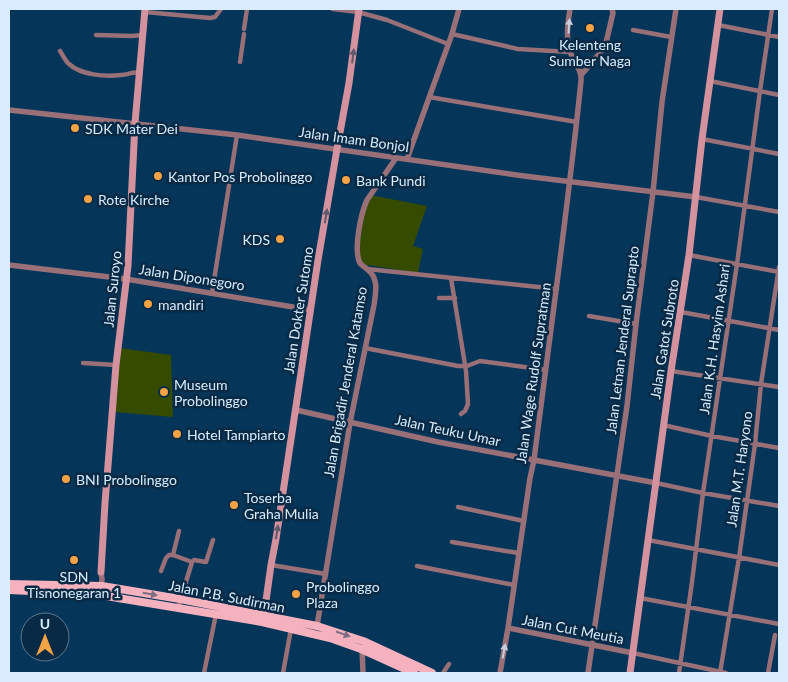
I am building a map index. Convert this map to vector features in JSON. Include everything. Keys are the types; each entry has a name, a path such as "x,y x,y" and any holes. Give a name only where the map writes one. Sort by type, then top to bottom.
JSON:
{"main road":[{"name":"Jalan Gatot Subroto","path":"630,673 671,371 689,255 702,139 720,9"},
{"name":"Jalan Suroyo","path":"101,572 116,365 128,266 135,123 145,10"},
{"name":"Jalan Dokter Sutomo","path":"264,615 359,11"},
{"name":"Jalan P.B. Sudirman","path":"9,584 178,608 264,615 317,626 432,673"},
{"name":"Jalan P.B. Sudirman","path":"9,590 99,586 180,599 291,629 362,645 414,673"}],"street":[{"path":"145,10 210,18 215,17 221,9"},
{"path":"240,62 247,9"},
{"path":"334,9 359,11 448,44"},
{"path":"407,159 452,34 459,9"},
{"path":"570,9 568,41 570,52 582,74 605,47 613,13 612,9"},
{"name":"Jalan Letnan Jenderal Suprapto","path":"588,673 628,406 661,110 676,9"},
{"name":"Jalan K.H. Hasyim Ashari","path":"678,673 772,9"},
{"path":"718,25 779,37"},
{"path":"633,30 671,37"},
{"path":"452,34 524,50 570,52"},
{"path":"96,35 143,35"},
{"path":"60,51 69,64 89,74 111,76 126,75 134,72 140,73"},
{"name":"Jalan Wage Rudolf Supratman","path":"500,673 534,460 557,290 582,74"},
{"path":"710,81 779,94"},
{"path":"429,97 577,122"},
{"name":"Jalan Imam Bonjol","path":"9,110 237,135 524,176 696,197"},
{"path":"212,293 237,135"},
{"path":"702,139 779,154"},
{"name":"Jalan Brigadir Jenderal Katamso","path":"317,626 350,423 376,288 371,270 360,263 357,250 358,234 364,205 396,158"},
{"path":"696,197 779,212"},
{"path":"689,255 779,270"},
{"name":"Jalan Diponegoro","path":"9,265 126,279 311,310"},
{"path":"371,270 557,290"},
{"name":"Jalan M.T. Haryono","path":"720,672 739,558 779,270"},
{"path":"454,279 455,298 467,366 468,404 461,414"},
{"path":"439,298 455,298"},
{"path":"681,312 779,330"},
{"path":"589,316 636,324"},
{"path":"365,348 435,363 467,366 480,361 546,370"},
{"path":"83,362 116,365"},
{"path":"671,371 779,387"},
{"name":"Jalan Teuku Umar","path":"296,410 350,423 656,484"},
{"path":"664,425 779,448"},
{"path":"656,484 779,506"},
{"path":"458,507 524,521"},
{"path":"173,555 179,531"},
{"path":"162,571 166,558 169,555 192,562 194,560 206,562 213,540"},
{"path":"648,540 779,565"},
{"path":"452,542 518,553"},
{"path":"178,608 192,562"},
{"path":"271,564 326,574"},
{"path":"417,566 514,585"},
{"name":"Jalan Suroyo","path":"97,595 101,572"},
{"path":"640,598 779,624"},
{"path":"204,673 217,610"},
{"name":"Jalan Cut Meutia","path":"508,628 633,654"},
{"path":"283,673 291,629"},
{"path":"768,673 775,635"},
{"path":"362,645 363,673"},
{"path":"633,654 726,673"},
{"path":"443,673 449,664"}],"green space":[{"path":"370,195 427,206 413,246 423,249 418,273 361,264 357,250 359,229"},
{"path":"120,348 171,355 173,417 115,412"}],"place":[{"name":"Kelenteng Sumber Naga","path":"590,28"},
{"name":"SDK Mater Dei","path":"75,128"},
{"name":"Kantor Pos Probolinggo","path":"158,176"},
{"name":"Bank Pundi","path":"346,180"},
{"name":"Rote Kirche","path":"88,199"},
{"name":"KDS","path":"280,239"},
{"name":"mandiri","path":"148,304"},
{"name":"Museum Probolinggo","path":"164,392"},
{"name":"Hotel Tampiarto","path":"177,434"},
{"name":"BNI Probolinggo","path":"66,479"},
{"name":"Toserba Graha Mulia","path":"234,505"},
{"name":"SDN Tisnonegaran 1","path":"74,560"},
{"name":"Probolinggo Plaza","path":"296,594"}]}
